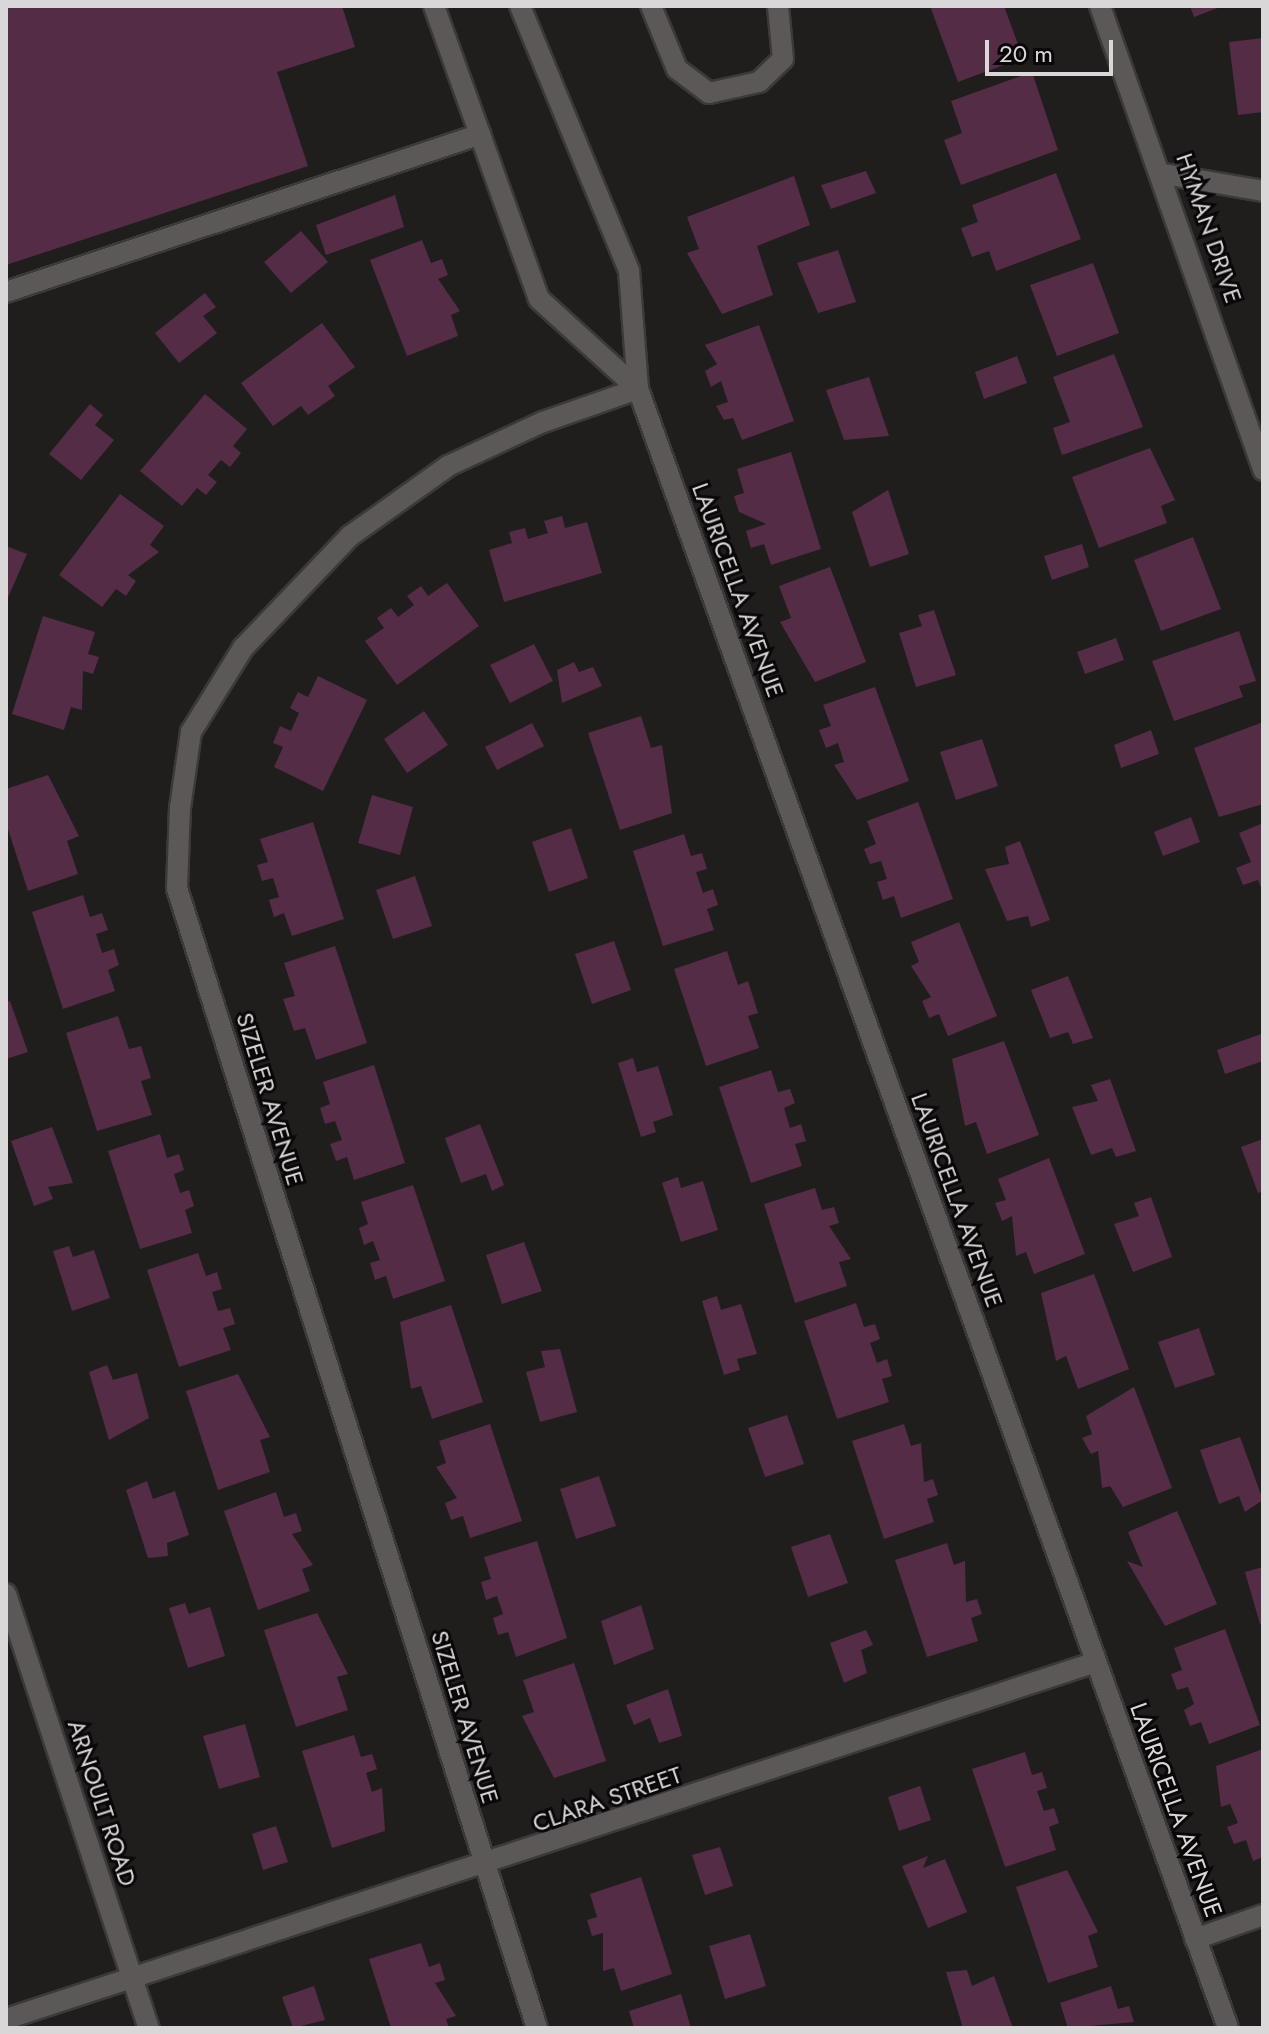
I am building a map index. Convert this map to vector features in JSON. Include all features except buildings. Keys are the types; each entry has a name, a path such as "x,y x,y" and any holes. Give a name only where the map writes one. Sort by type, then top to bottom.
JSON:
{"street":[{"name":"LAURICELLA AVENUE","path":"434,6 539,299 638,389"},
{"name":"LAURICELLA AVENUE","path":"520,6 629,271 638,389 1228,2028"},
{"path":"651,6 677,69 709,93 759,82 783,59 778,6"},
{"name":"HYMAN DRIVE","path":"1100,6 1164,174 1263,470"},
{"path":"6,292 480,134"},
{"path":"1164,174 1263,191"},
{"name":"SIZELER AVENUE","path":"537,2028 177,888 180,808 191,732 243,648 350,536 448,466 543,422 638,389"},
{"name":"ARNOULT ROAD","path":"6,1594 149,2028"},
{"name":"CLARA STREET","path":"6,2019 485,1867 1096,1662"},
{"path":"1195,1939 1263,1915"}]}
